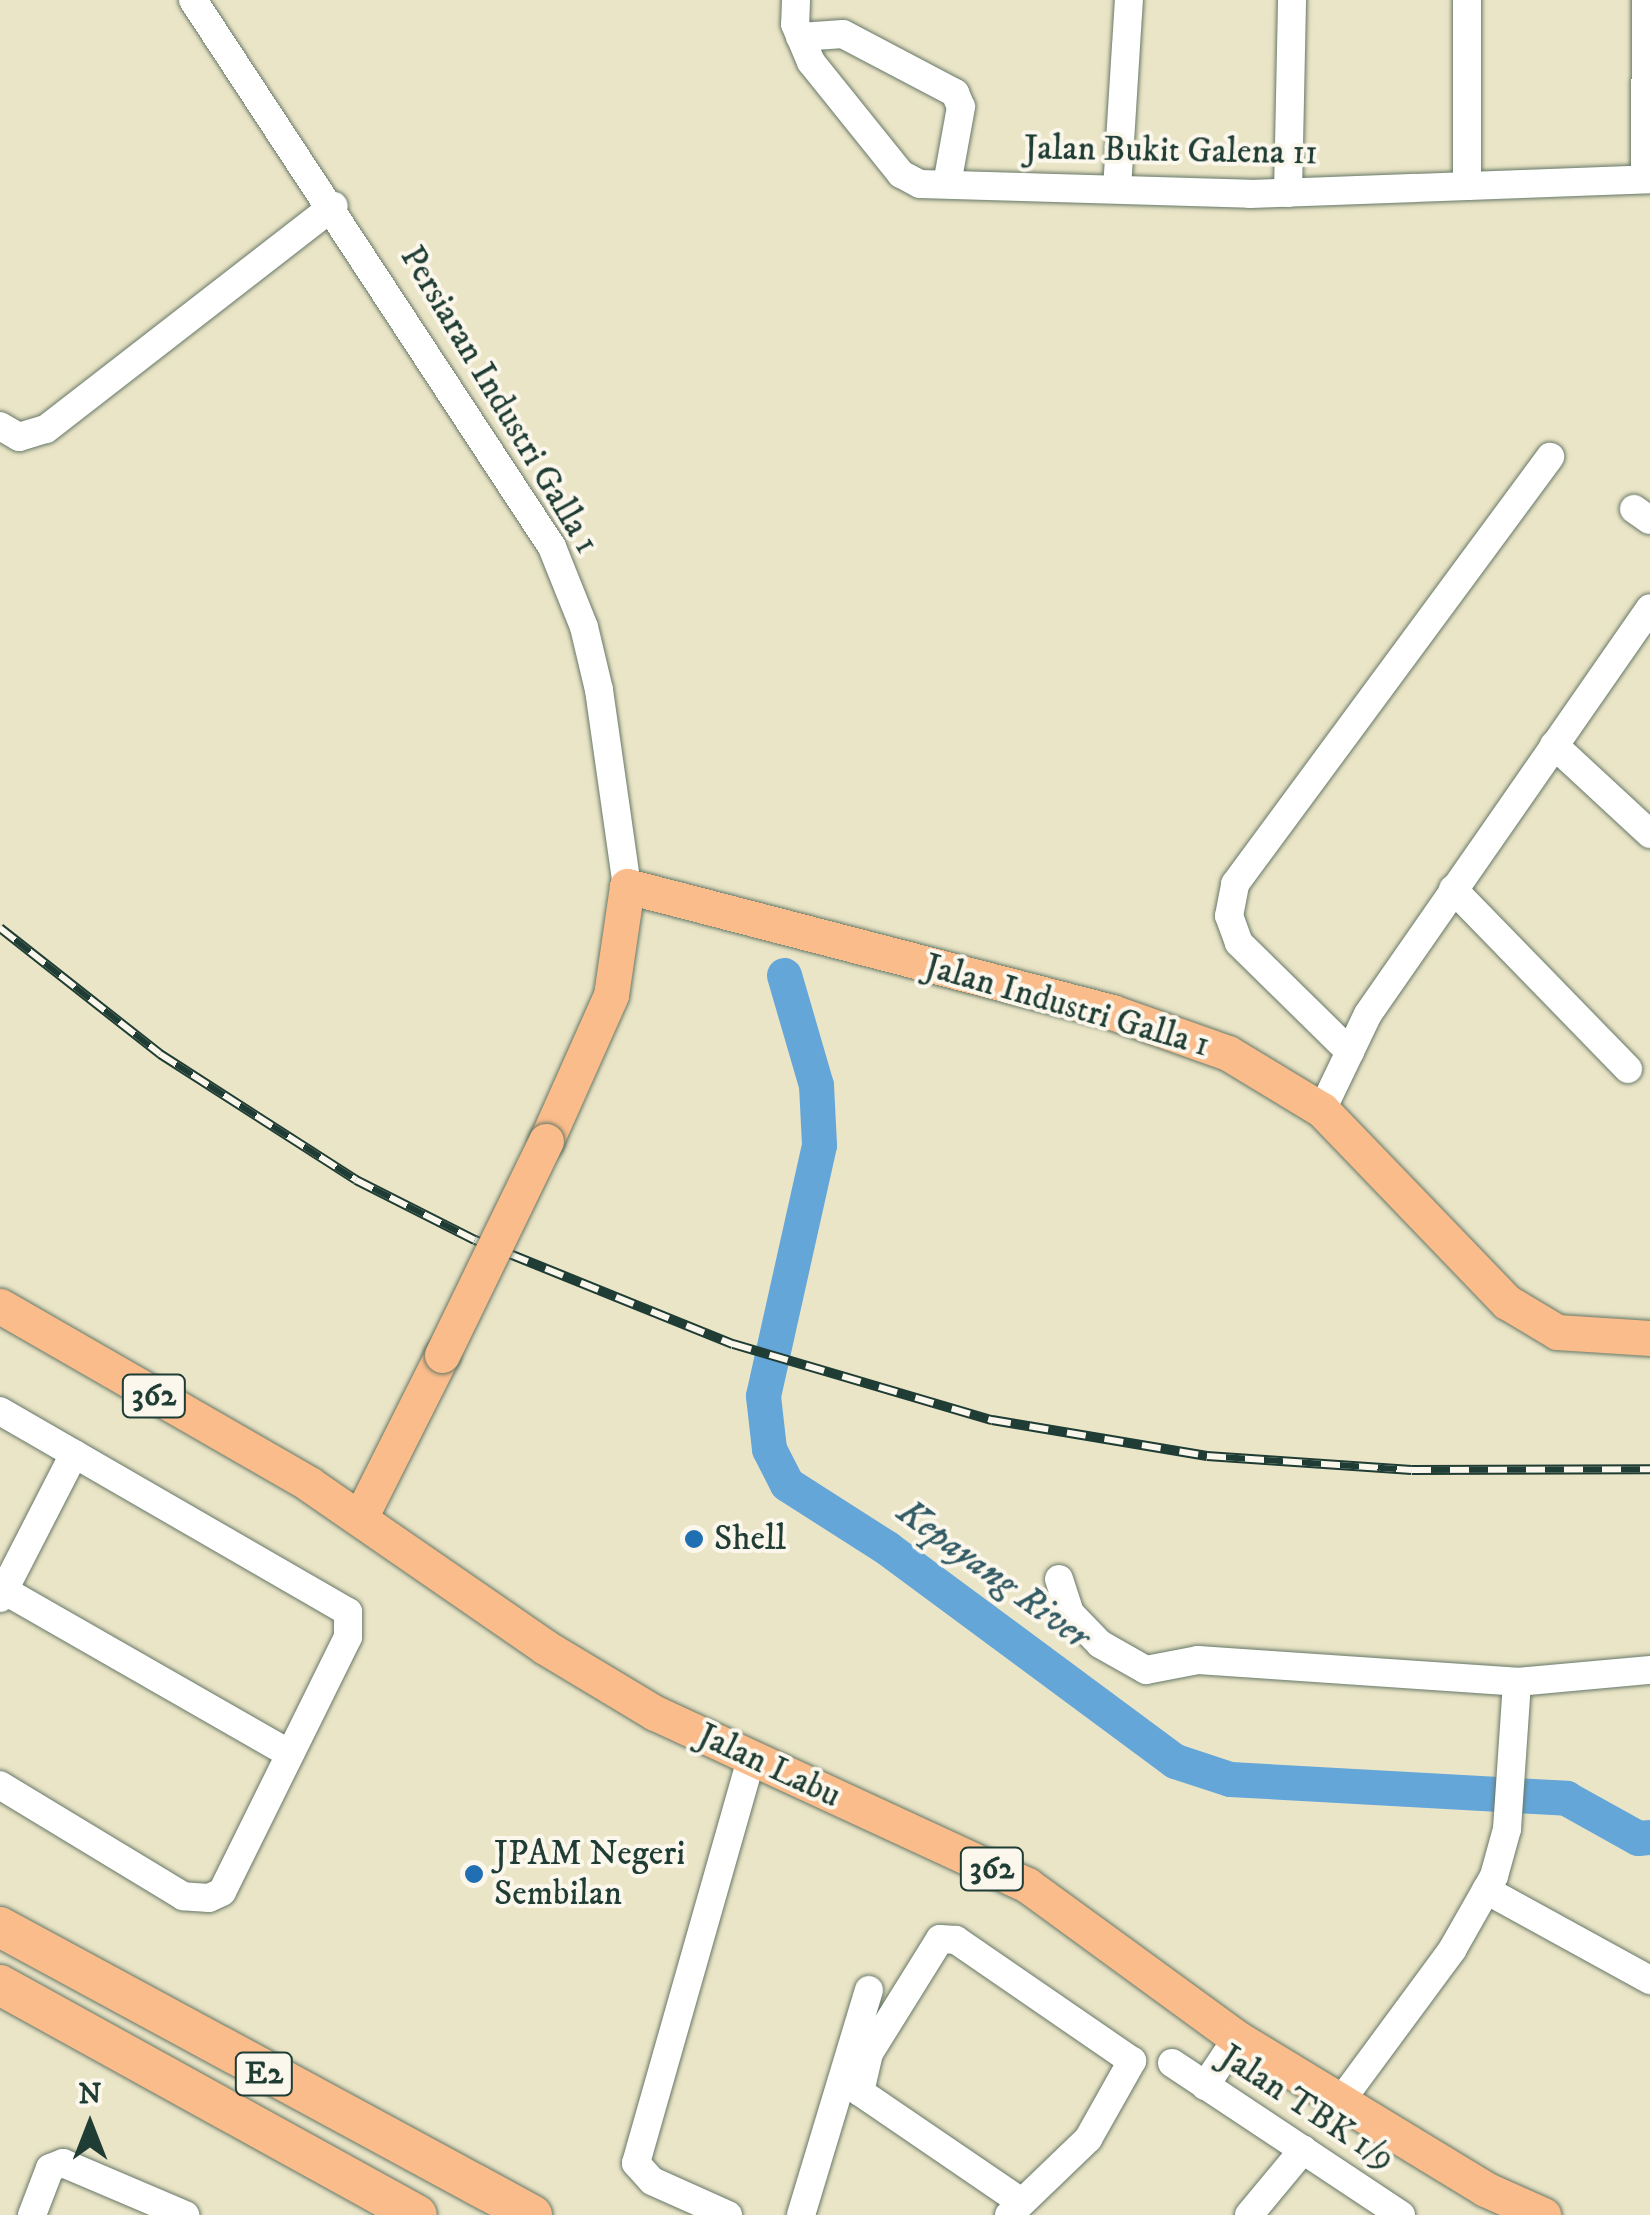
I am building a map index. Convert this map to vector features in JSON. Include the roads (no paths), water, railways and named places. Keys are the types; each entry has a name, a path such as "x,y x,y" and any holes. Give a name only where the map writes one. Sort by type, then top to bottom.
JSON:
{"highway":[{"name":"E2","path":"0,1928 532,2215"},
{"name":"E2","path":"0,1986 417,2215"}],"main road":[{"name":"Jalan Industri Galla 1","path":"627,886 1112,1012 1228,1052 1322,1110 1508,1302 1557,1332 1650,1338"},
{"path":"361,1516 546,1141 610,995 627,886"},
{"name":"Jalan Labu","path":"0,1306 361,1516 544,1647 655,1713 1026,1885 1238,2038 1340,2102 1543,2215"},
{"path":"309,1484 385,1470"},
{"path":"385,1470 420,1558"}],"street":[{"name":"Persiaran Industri Galla 1","path":"193,0 334,206 552,547 584,627 598,690 627,886"},
{"name":"Jalan Bukit Galena 11","path":"796,0 800,37 811,62 902,174 920,184 1288,193 1648,179"},
{"path":"1117,189 1129,0"},
{"path":"1288,193 1292,0"},
{"path":"1467,0 1467,186"},
{"path":"1646,0 1648,179"},
{"path":"800,37 843,34 956,94 960,107 947,184"},
{"path":"0,426 19,437 46,429 334,206"},
{"path":"1350,1052 1239,943 1229,916 1234,884 1550,456"},
{"path":"1322,1110 1368,1014 1650,608"},
{"path":"1554,745 1650,834"},
{"path":"1454,889 1628,1069"},
{"path":"0,1412 348,1612 348,1637 222,1892 183,1896 0,1785"},
{"path":"74,1454 2,1592 290,1754"},
{"path":"1059,1579 1070,1613 1114,1657 1137,1668 1198,1660 1517,1682 1650,1670"},
{"path":"1340,2102 1452,1950 1486,1890 1507,1829 1517,1682"},
{"path":"728,2215 652,2180 636,2163 751,1758"},
{"path":"1486,1890 1650,1980"},
{"path":"947,1938 1132,2061 1088,2138 1015,2208 863,2096 859,2082 869,2053 934,1942 947,1938"},
{"path":"801,2215 869,1990"},
{"path":"1206,2086 1238,2038"},
{"name":"Jalan TBK 1/9","path":"1172,2064 1401,2215"},
{"path":"1248,2215 1303,2150"},
{"path":"32,2215 50,2168 77,2164 186,2215"}],"waterway":[{"name":"Kepayang River","path":"784,975 816,1085 819,1145 763,1396 769,1449 787,1484 887,1548 1175,1761 1230,1779 1566,1798 1638,1838 1650,1837"}],"railway":[{"path":"0,928 160,1054 356,1180 475,1240 733,1344 992,1420 1207,1456 1412,1470 1650,1469"}],"place":[{"name":"Shell","path":"694,1539"},
{"name":"JPAM Negeri Sembilan","path":"474,1874"}]}
